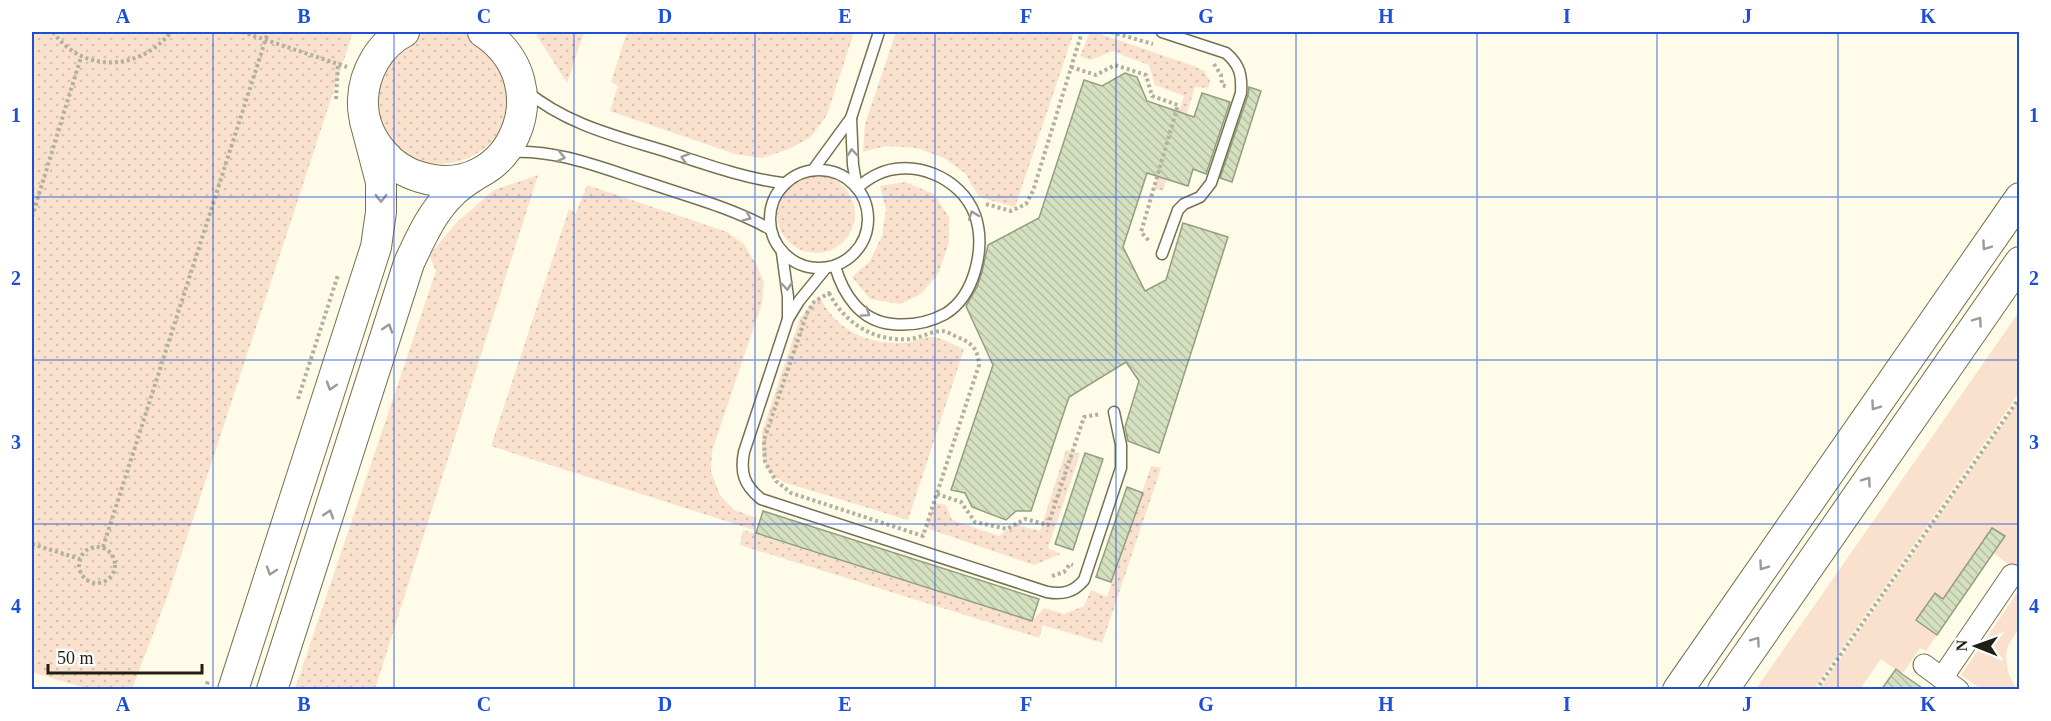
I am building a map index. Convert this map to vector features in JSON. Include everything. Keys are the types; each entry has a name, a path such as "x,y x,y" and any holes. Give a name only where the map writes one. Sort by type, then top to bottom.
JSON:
{"street":[{"path":"221,684 376,247 381,212 381,182 365,121 363,89 367,74 379,52 396,35 404,32"},
{"path":"272,690 410,263 421,237 436,212 454,191 492,165 515,136 521,117 523,88 507,44 483,32"},
{"path":"365,121 374,143 389,161 409,174 431,181 455,181 477,174"},
{"path":"1678,690 2019,198"},
{"path":"1723,690 2019,262"},
{"path":"1924,665 1950,684 2012,575"}],"lane":[{"path":"857,188 851,141 851,118 879,32"},
{"path":"1162,32 1226,53 1240,70 1241,93 1211,183 1200,197 1184,204 1178,210 1162,254"},
{"path":"523,88 555,112 592,129 734,173 782,183"},
{"path":"813,170 851,118"},
{"path":"503,153 542,153 579,161 723,207 770,228"},
{"path":"830,267 851,303 867,316 886,324 906,326 926,322 946,313 972,280 979,259 975,215 963,194 945,179 923,170 900,168 877,174 857,188"},
{"path":"782,253 804,266 830,267 847,260 864,239 867,226 868,213 864,199 857,188 846,178 833,172 813,170 798,174 782,183 773,202 770,228 782,253 788,297 788,320"},
{"path":"830,267 799,301 788,320 744,452 741,465 743,478 750,490 761,499 1047,592 1068,593 1084,580 1121,468 1121,446 1114,412"}],"path":[{"path":"53,32 60,42 81,57 105,63 130,61 153,50 171,32"},
{"path":"242,32 367,74"},
{"path":"103,547 268,32"},
{"path":"980,202 1011,211 1026,204 1033,191 1082,32"},
{"path":"1111,32 1163,47"},
{"path":"32,217 81,57"},
{"path":"1205,60 1214,64 1221,75 1222,85 1241,93"},
{"path":"337,102 338,64"},
{"path":"1071,67 1096,75 1115,65 1146,75 1152,96 1178,105 1141,232 1162,254"},
{"path":"295,410 340,271"},
{"path":"829,294 836,307 854,325 879,336 909,339 942,331 971,343 979,355 979,365 937,494 923,536 791,493 776,481 765,462 764,440 802,326 814,302 829,294"},
{"path":"1816,690 2019,398"},
{"path":"937,494 961,502 975,522 1007,530 1025,519 1048,525 1084,417 1114,412"},
{"path":"32,544 80,559"},
{"path":"94,547 103,547 111,552 116,568 112,577 97,584 82,576 79,567 80,559 85,551 94,547"},
{"path":"1044,574 1053,576 1064,572 1070,564 1088,570"},
{"path":"205,690 221,684"}],"shaded area":[{"path":"32,32 353,32 169,592 132,689 88,689 32,672"},
{"path":"418,32 470,32 509,78 509,104 506,119 496,136 483,149 467,158 449,163 431,163 413,158 397,148 384,133 378,120 375,79"},
{"path":"537,32 584,32 567,83 537,36"},
{"path":"627,32 854,32 827,115 811,137 789,149 762,158 735,154 610,111 618,86 611,82"},
{"path":"896,32 1074,32 1015,207 979,197 965,173 944,158 917,148 885,146 863,152 865,124"},
{"path":"1090,32 1191,65 1204,71 1210,81 1208,88 1195,87 1163,191 1154,188 1184,96 1155,85 1149,65 1112,51 1091,60 1080,56"},
{"path":"538,175 375,689 295,689 436,271 429,255 458,221 494,190"},
{"path":"816,175 831,178 844,186 852,199 855,214 852,229 844,242 831,250 816,253 801,250 788,242 780,229 777,214 780,199 788,186 801,178"},
{"path":"905,182 934,194 949,217 949,243 938,274 921,294 900,304 870,299 852,277 870,261 882,236 886,209 880,186"},
{"path":"587,185 727,232 744,244 756,264 764,282 762,303 712,451 711,472 720,495 734,510 757,518 754,530 491,446 569,209 576,213"},
{"path":"819,296 835,319 844,327 866,338 905,343 933,337 964,349 908,520 783,482 768,470 762,455 762,432 800,318"},
{"path":"2019,312 2019,393 1814,689 1756,689"},
{"path":"2019,401 2019,572 1981,544 1943,599 1934,593 1916,620 1937,635 1926,651 1920,648 1902,674 1881,659 1860,689 1819,690"},
{"path":"1066,450 1080,454 1048,548 1061,554 1034,565 926,528 934,503 946,505 952,520 999,536 1014,524 1040,531"},
{"path":"1151,466 1161,468 1102,643 1043,625 1039,638 740,545 743,530 1032,621 1044,608 1064,614 1084,606 1091,590 1107,597"},
{"path":"2019,590 2019,628 2008,646 2006,655 2008,672 2016,689 1981,689 1961,675"}],"building":[{"path":"1125,73 1137,77 1147,101 1194,117 1202,93 1230,102 1206,174 1193,169 1188,186 1147,173 1123,247 1145,291 1166,280 1183,223 1228,237 1159,453 1128,441 1125,427 1139,381 1126,362 1069,397 1031,511 1016,511 1006,520 972,507 965,493 951,490 993,365 966,306 977,287 988,245 1039,218 1084,80 1102,86"},
{"path":"1249,87 1261,91 1232,182 1220,178"},
{"path":"1085,453 1103,459 1073,550 1055,544"},
{"path":"1127,487 1143,493 1111,582 1096,577"},
{"path":"763,511 1039,599 1032,621 756,533"},
{"path":"1992,528 2005,536 1937,635 1916,620 1935,593 1943,599"},
{"path":"1896,669 1902,674 1925,690 1881,690"}]}
